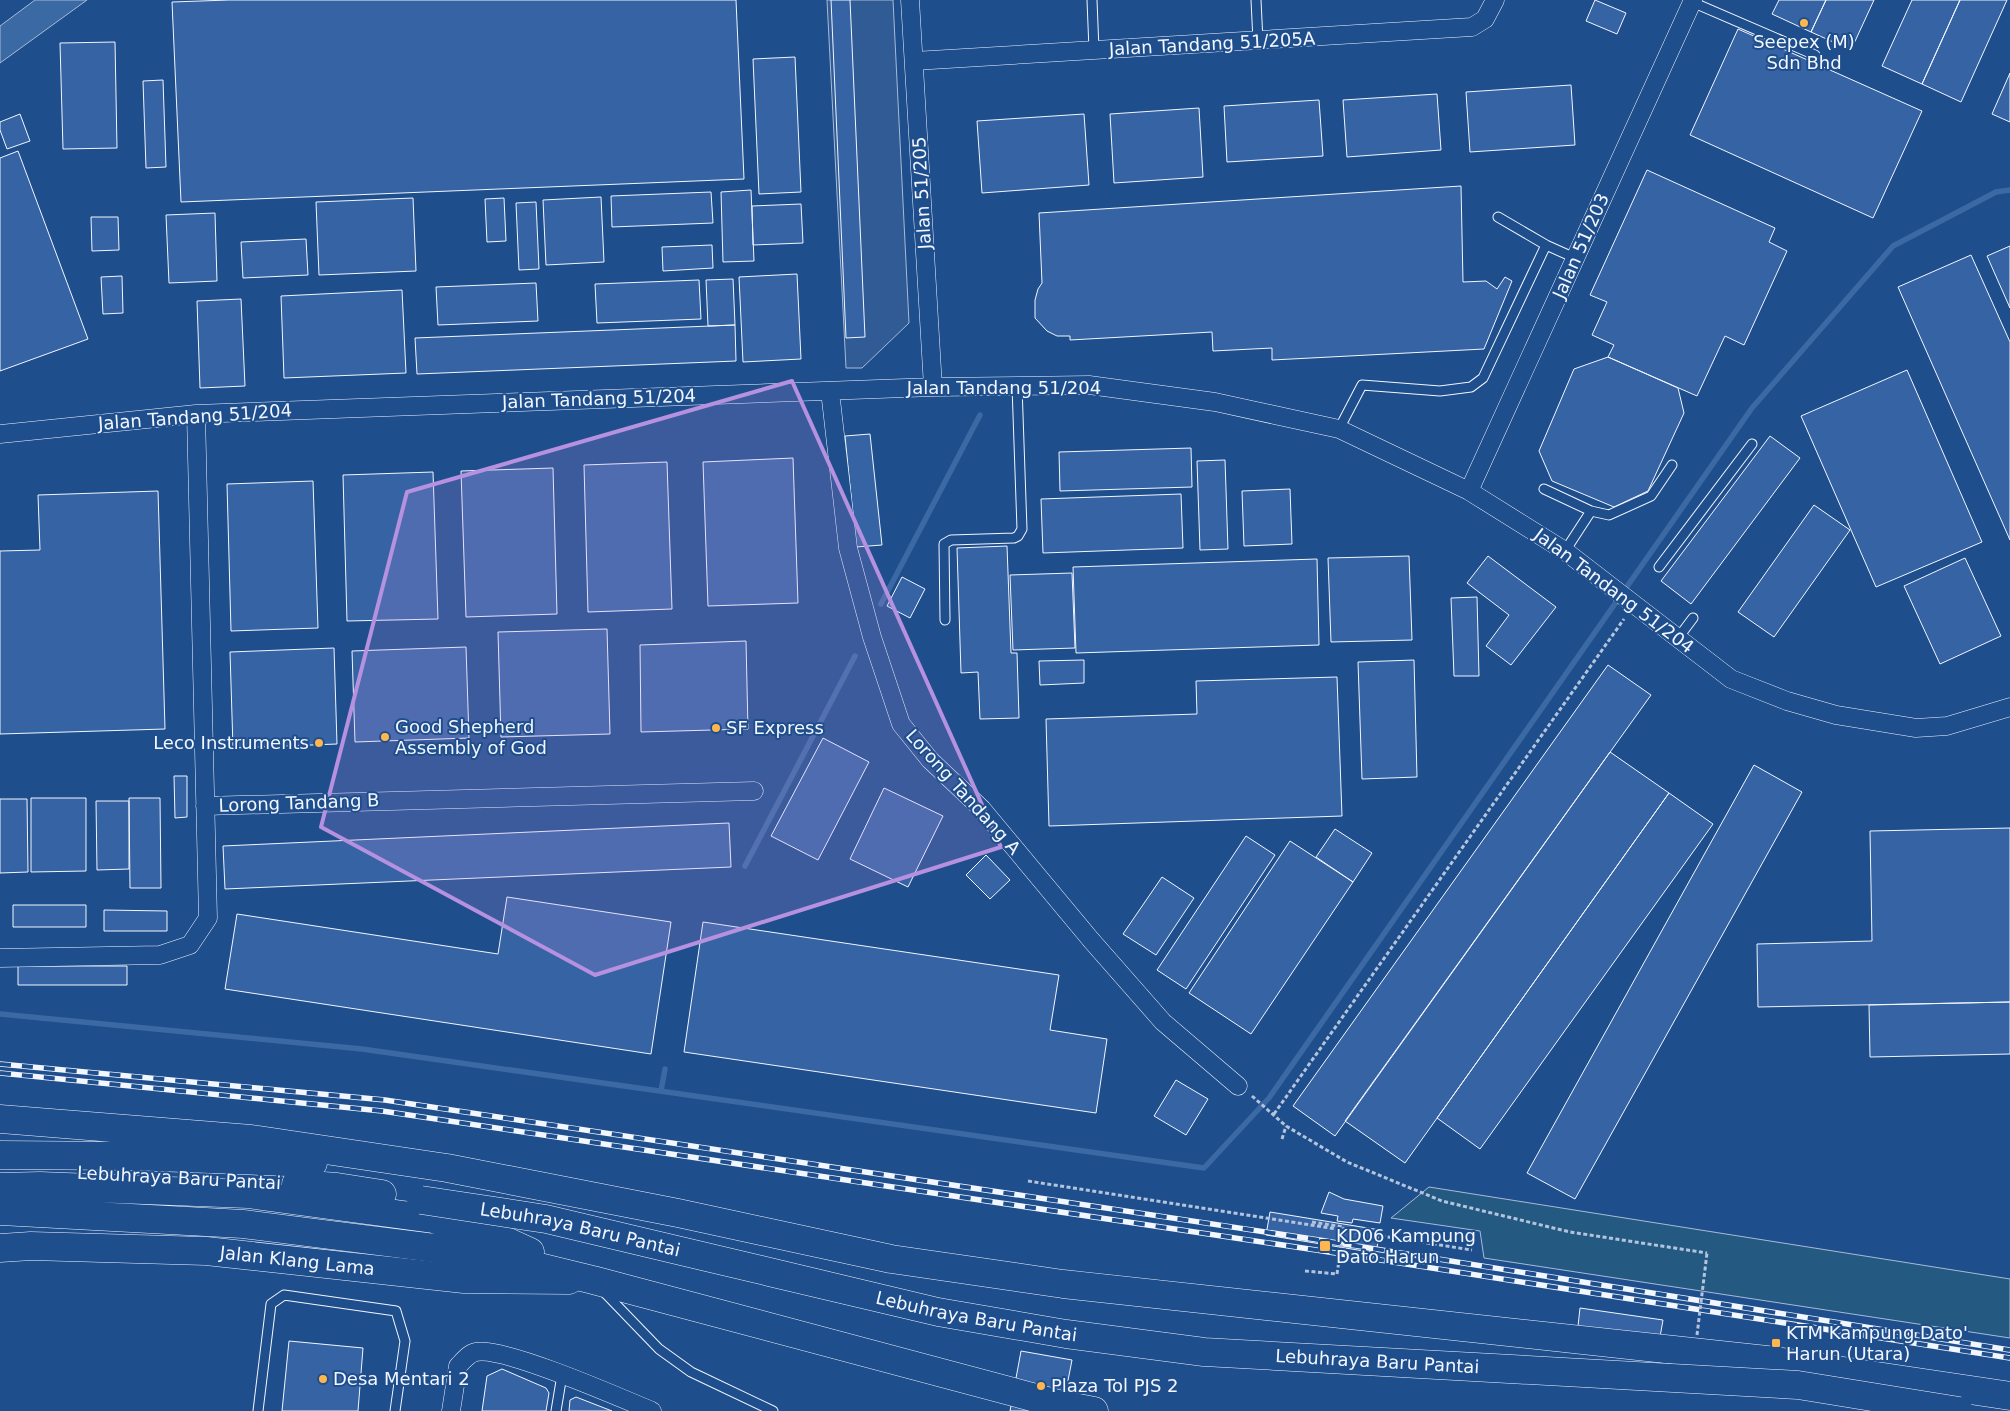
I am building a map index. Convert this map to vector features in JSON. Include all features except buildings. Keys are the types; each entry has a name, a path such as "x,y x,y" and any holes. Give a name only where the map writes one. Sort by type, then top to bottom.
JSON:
{"main road":[{"path":"0,1118 251,1138 447,1168 678,1213 891,1259 1107,1289 1776,1361 2010,1396"},
{"path":"0,1155 129,1156 447,1168"},
{"name":"Lebuhraya Baru Pantai","path":"0,1173 157,1174 346,1188 546,1219 938,1312 1066,1334 1204,1352 1798,1386 1959,1411"},
{"path":"0,1187 40,1186 248,1194 433,1219 492,1235 593,1280"},
{"path":"0,1211 243,1224 490,1255 593,1280 1058,1404 1094,1411"},
{"name":"Jalan Klang Lama","path":"0,1248 30,1246 206,1251 464,1279 593,1280"}],"street":[{"name":"Jalan 51/205","path":"910,0 933,387"},
{"name":"Jalan Tandang 51/205A","path":"914,61 1472,28 1486,19 1495,0"},
{"name":"Jalan 51/203","path":"1469,491 1690,1"},
{"name":"Jalan Tandang 51/204","path":"0,434 196,414 933,387 1089,385 1215,402 1339,429 1469,491 1566,551 1731,679 1787,701 1836,715 1916,728 1946,726 2010,708"},
{"name":"Lorong Tandang A","path":"830,390 848,548 872,638 901,724 930,760 982,809 1091,940 1163,1022 1238,1086"},
{"name":"Lorong Tandang B","path":"196,414 205,806 754,791"},
{"path":"0,958 160,956 190,945 208,918 205,806"},
{"path":"451,1411 458,1366 474,1352 491,1351 562,1375 652,1411"}],"lane":[{"path":"1092,0 1094,50"},
{"path":"1256,0 1258,41"},
{"path":"1690,1 1815,54"},
{"path":"1498,218 1575,258"},
{"path":"1339,429 1362,384 1440,390 1471,387 1483,378 1546,244"},
{"path":"945,620 944,544 951,540 1014,538 1018,536 1022,529 1017,386"},
{"path":"1659,567 1752,444"},
{"path":"1544,489 1591,511 1609,515 1650,496 1672,465"},
{"path":"1566,551 1591,511"},
{"path":"1678,638 1693,618"},
{"path":"593,1280 658,1349 691,1372 773,1411"},
{"path":"258,1411 271,1304 284,1295 396,1311 405,1341 396,1411"},
{"path":"556,1411 562,1375"}],"path":[{"path":"1274,1114 1621,624"},
{"path":"1269,1109 1286,1126 1347,1162 1442,1200 1570,1232 1707,1253 1697,1336"},
{"path":"1282,1139 1286,1126"},
{"path":"1028,1181 1472,1250"},
{"path":"1305,1271 1336,1274 1344,1227 1312,1222"}],"highlighted area":[{"path":"792,381 1001,847 595,975 321,827 407,492"}],"shaded area":[{"path":"35,0 87,0 0,63 0,26"},
{"path":"827,0 893,0 909,323 862,368 846,368"},
{"path":"1429,1187 2010,1279 2010,1338 1484,1258 1480,1231 1391,1218"}],"waterway":[{"path":"0,1014 362,1049 1204,1168 1269,1098 1752,408 1893,246 1996,192 2010,190"},
{"path":"881,604 980,415"},
{"path":"745,866 855,656"},
{"path":"661,1091 665,1069"}],"railway":[{"path":"0,1064 385,1100 1319,1240 2010,1350"},
{"path":"0,1073 382,1111 1316,1250 2010,1358"}],"place":[{"name":"Seepex (M) Sdn Bhd","path":"1804,23"},
{"name":"SF Express","path":"716,728"},
{"name":"Good Shepherd Assembly of God","path":"385,737"},
{"name":"Leco Instruments","path":"319,743"},
{"name":"KD06 Kampung Dato Harun","path":"1325,1246"},
{"name":"KTM Kampung Dato' Harun (Utara)","path":"1776,1343"},
{"name":"Desa Mentari 2","path":"323,1379"},
{"name":"Plaza Tol PJS 2","path":"1041,1386"}]}
